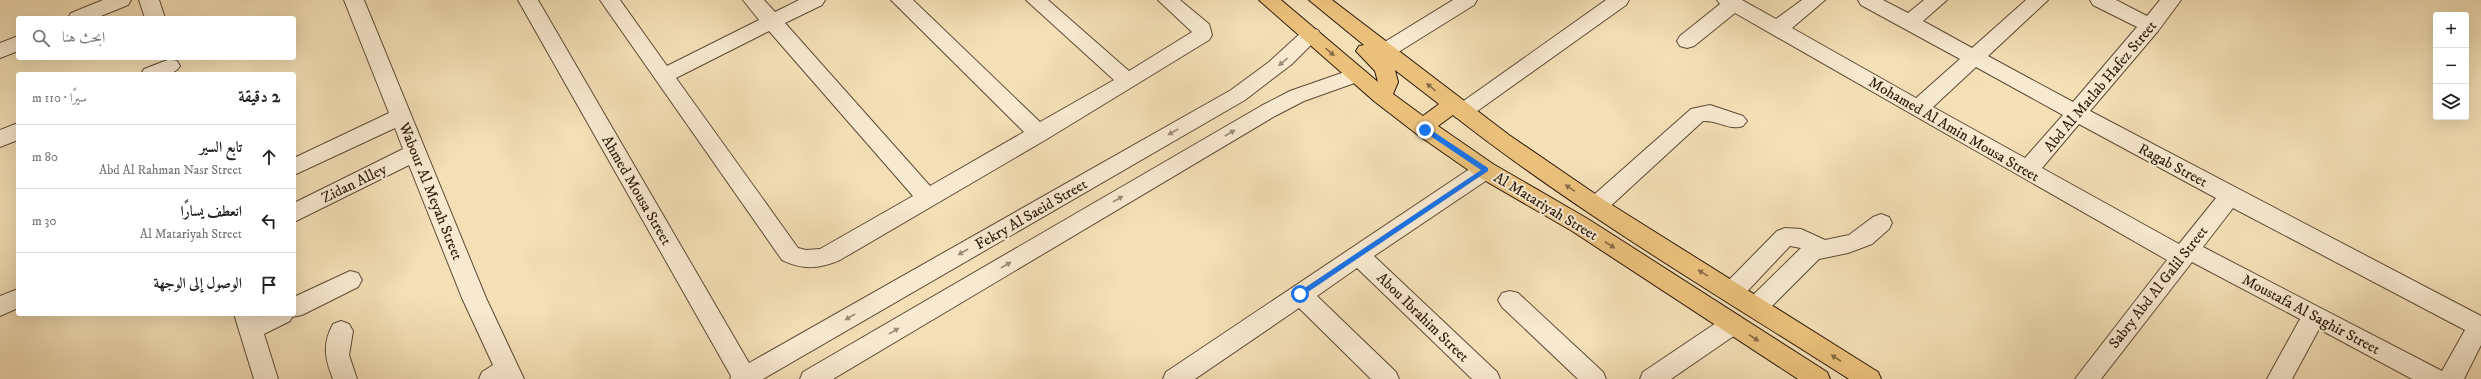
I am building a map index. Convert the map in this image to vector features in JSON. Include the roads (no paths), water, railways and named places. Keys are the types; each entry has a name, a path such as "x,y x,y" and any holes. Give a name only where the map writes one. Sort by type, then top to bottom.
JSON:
{"main road":[{"name":"Al Matariyah Street","path":"1269,0 1381,96 1425,130 1485,170 1580,225 1818,379"},
{"name":"Al Matariyah Street","path":"1319,0 1385,50 1459,110 1596,206 1869,379"},
{"path":"1348,22 1347,31 1352,39 1387,70 1389,84 1381,96"},
{"path":"1425,130 1432,117 1446,109 1459,110"}],"street":[{"path":"88,10 121,0"},
{"path":"149,0 154,16"},
{"name":"Wabour Al Meyah Street","path":"354,0 401,116 414,153 474,298 503,376"},
{"name":"Ahmed Mousa Street","path":"528,0 744,378"},
{"path":"610,0 790,254 802,260 817,260 832,254 1039,134 1202,35 1202,29 1168,0"},
{"path":"752,0 927,198"},
{"path":"664,76 815,0"},
{"path":"901,0 1039,134"},
{"path":"1036,0 1128,81"},
{"path":"1385,50 1467,0"},
{"path":"1459,110 1619,0"},
{"path":"1778,28 1815,0"},
{"name":"Ragab Street","path":"1868,0 2230,196 2480,326"},
{"path":"1909,22 1937,0"},
{"path":"1918,108 2038,0"},
{"path":"2100,0 2151,26"},
{"name":"Abd Al Matlab Hafez Street","path":"2028,170 2151,26 2171,0"},
{"path":"1687,41 1730,2"},
{"name":"Mohamed Al Amin Mousa Street","path":"1730,2 2028,170 2185,253"},
{"name":"Fekry Al Saeid Street","path":"744,378 1238,95 1291,56 1311,35"},
{"path":"0,51 16,44"},
{"path":"156,72 170,66"},
{"name":"Fekry Al Saeid Street","path":"812,379 1268,111 1297,96 1356,75"},
{"path":"1596,206 1698,114 1710,113 1736,121"},
{"path":"296,166 401,116"},
{"path":"0,139 16,132"},
{"name":"Zidan Alley","path":"296,211 414,153"},
{"path":"1175,379 1485,170"},
{"name":"Sabry Abd Al Galil Street","path":"2087,379 2230,196"},
{"path":"1756,307 1811,253 1822,249 1849,246 1862,241 1881,223"},
{"path":"1732,292 1785,237 1801,238 1822,249"},
{"name":"Moustafa Al Saghir Street","path":"2185,253 2314,316 2434,379"},
{"name":"Abou Ibrahim Street","path":"1358,255 1488,379"},
{"path":"296,307 350,280"},
{"path":"1300,294 1387,379"},
{"path":"0,306 16,299"},
{"path":"1510,300 1594,379"},
{"path":"266,379 249,322 274,316"},
{"path":"2279,379 2314,316"},
{"path":"1652,379 1734,324"},
{"path":"2451,379 2480,326"},
{"path":"341,331 336,344 336,358 345,379"}]}
